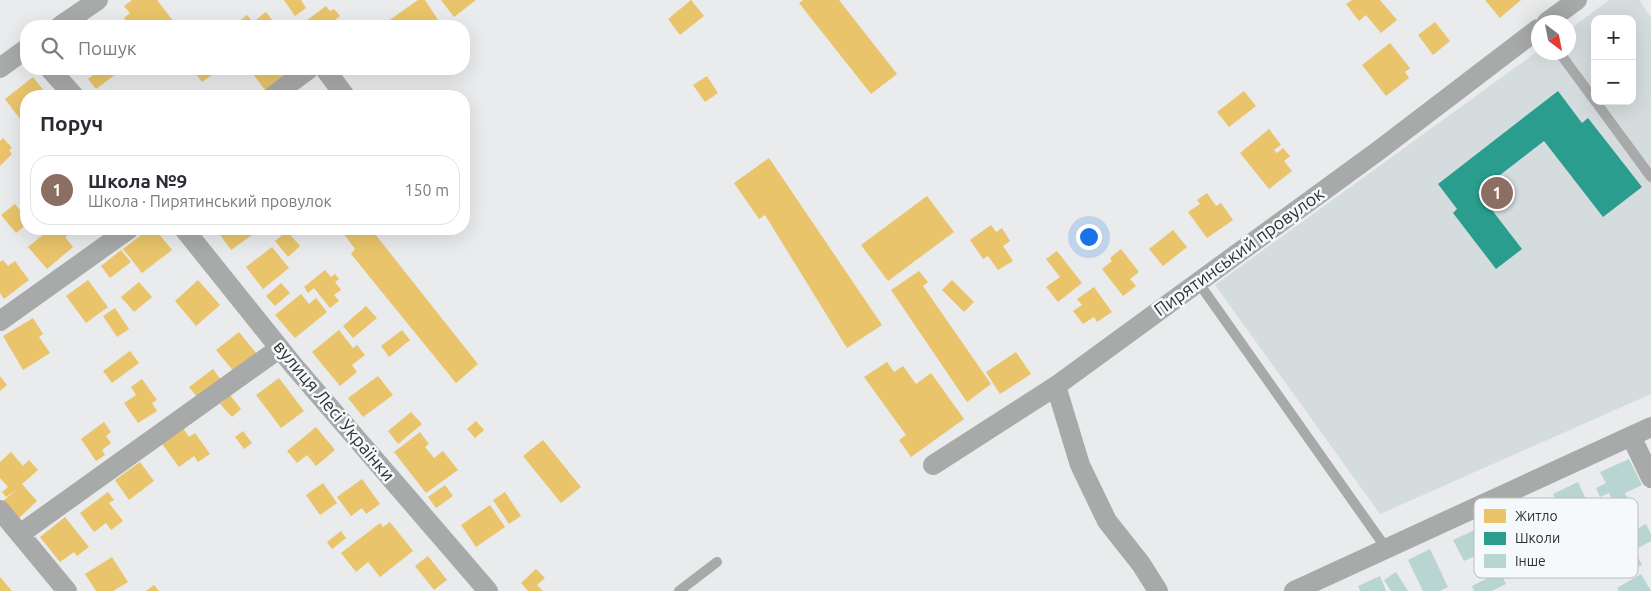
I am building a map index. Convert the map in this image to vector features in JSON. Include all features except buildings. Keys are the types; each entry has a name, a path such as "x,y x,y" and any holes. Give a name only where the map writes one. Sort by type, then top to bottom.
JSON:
{"street":[{"path":"69,20 98,0"},
{"path":"1557,15 1577,0"},
{"name":"Пирятинський провулок","path":"933,465 1056,386 1378,151 1531,34"},
{"path":"0,68 20,53"},
{"path":"55,75 69,90"},
{"path":"281,90 301,75"},
{"path":"329,75 341,90"},
{"path":"0,321 121,235"},
{"name":"вулиця Лесі Українки","path":"189,235 280,348 488,591"},
{"path":"20,534 280,348"},
{"path":"1056,386 1080,465 1107,521 1141,564 1158,591"},
{"path":"1496,498 1651,427"},
{"path":"1632,436 1651,478"},
{"path":"1294,591 1474,508"},
{"path":"0,510 67,591"}],"lane":[{"path":"1564,60 1651,177"},
{"path":"1198,282 1386,548"},
{"path":"680,591 717,562"}],"shaded area":[{"path":"1609,0 1639,0 1651,18 1651,394 1380,514 1215,285 1531,56 1531,60 1576,60 1576,25"}],"place":[{"name":"Школа №9","path":"1497,193"}]}
